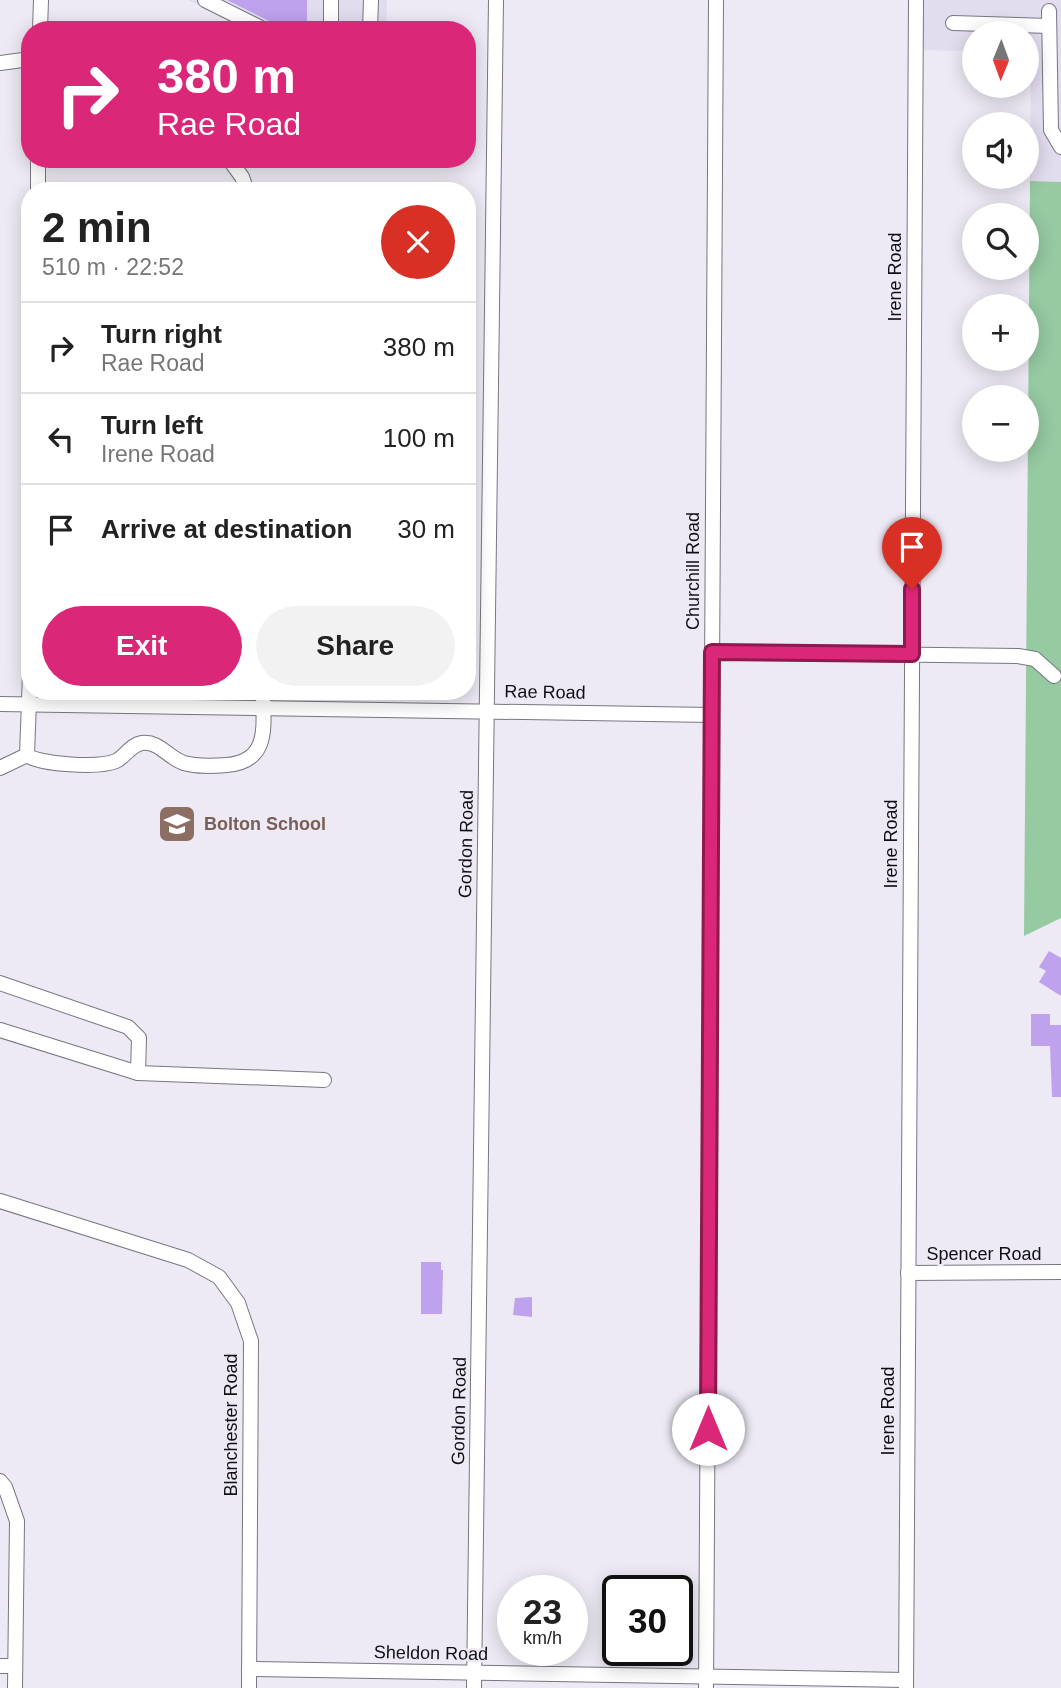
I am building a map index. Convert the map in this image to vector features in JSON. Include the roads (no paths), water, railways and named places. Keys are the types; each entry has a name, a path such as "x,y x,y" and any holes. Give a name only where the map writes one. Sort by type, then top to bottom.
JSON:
{"street":[{"path":"40,21 41,0"},
{"path":"205,0 247,21"},
{"path":"331,0 331,21"},
{"path":"370,0 370,21"},
{"name":"Gordon Road","path":"474,1681 496,0"},
{"name":"Churchill Road","path":"706,1682 716,0"},
{"name":"Irene Road","path":"906,1684 916,0"},
{"path":"953,23 1051,12 1051,130 1061,148"},
{"path":"0,63 21,61"},
{"path":"712,652 1018,656 1035,659 1054,676"},
{"path":"27,755 29,700"},
{"path":"27,755 34,761 49,763 103,763 117,761 128,749 141,743 157,745 183,763 207,767 239,764 255,756 262,741 263,700"},
{"name":"Rae Road","path":"0,704 712,715"},
{"path":"0,768 27,755"},
{"path":"0,984 128,1027 139,1038 138,1073"},
{"path":"0,1030 138,1073 324,1080"},
{"name":"Blanchester Road","path":"0,1201 187,1260 219,1277 238,1303 251,1341 249,1688"},
{"name":"Spencer Road","path":"908,1273 1061,1272"},
{"path":"0,1481 5,1487 17,1521 8,1666 15,1688"},
{"name":"Sheldon Road","path":"249,1669 474,1681 906,1684"}],"place":[{"name":"Bolton School","path":"177,824"}]}
